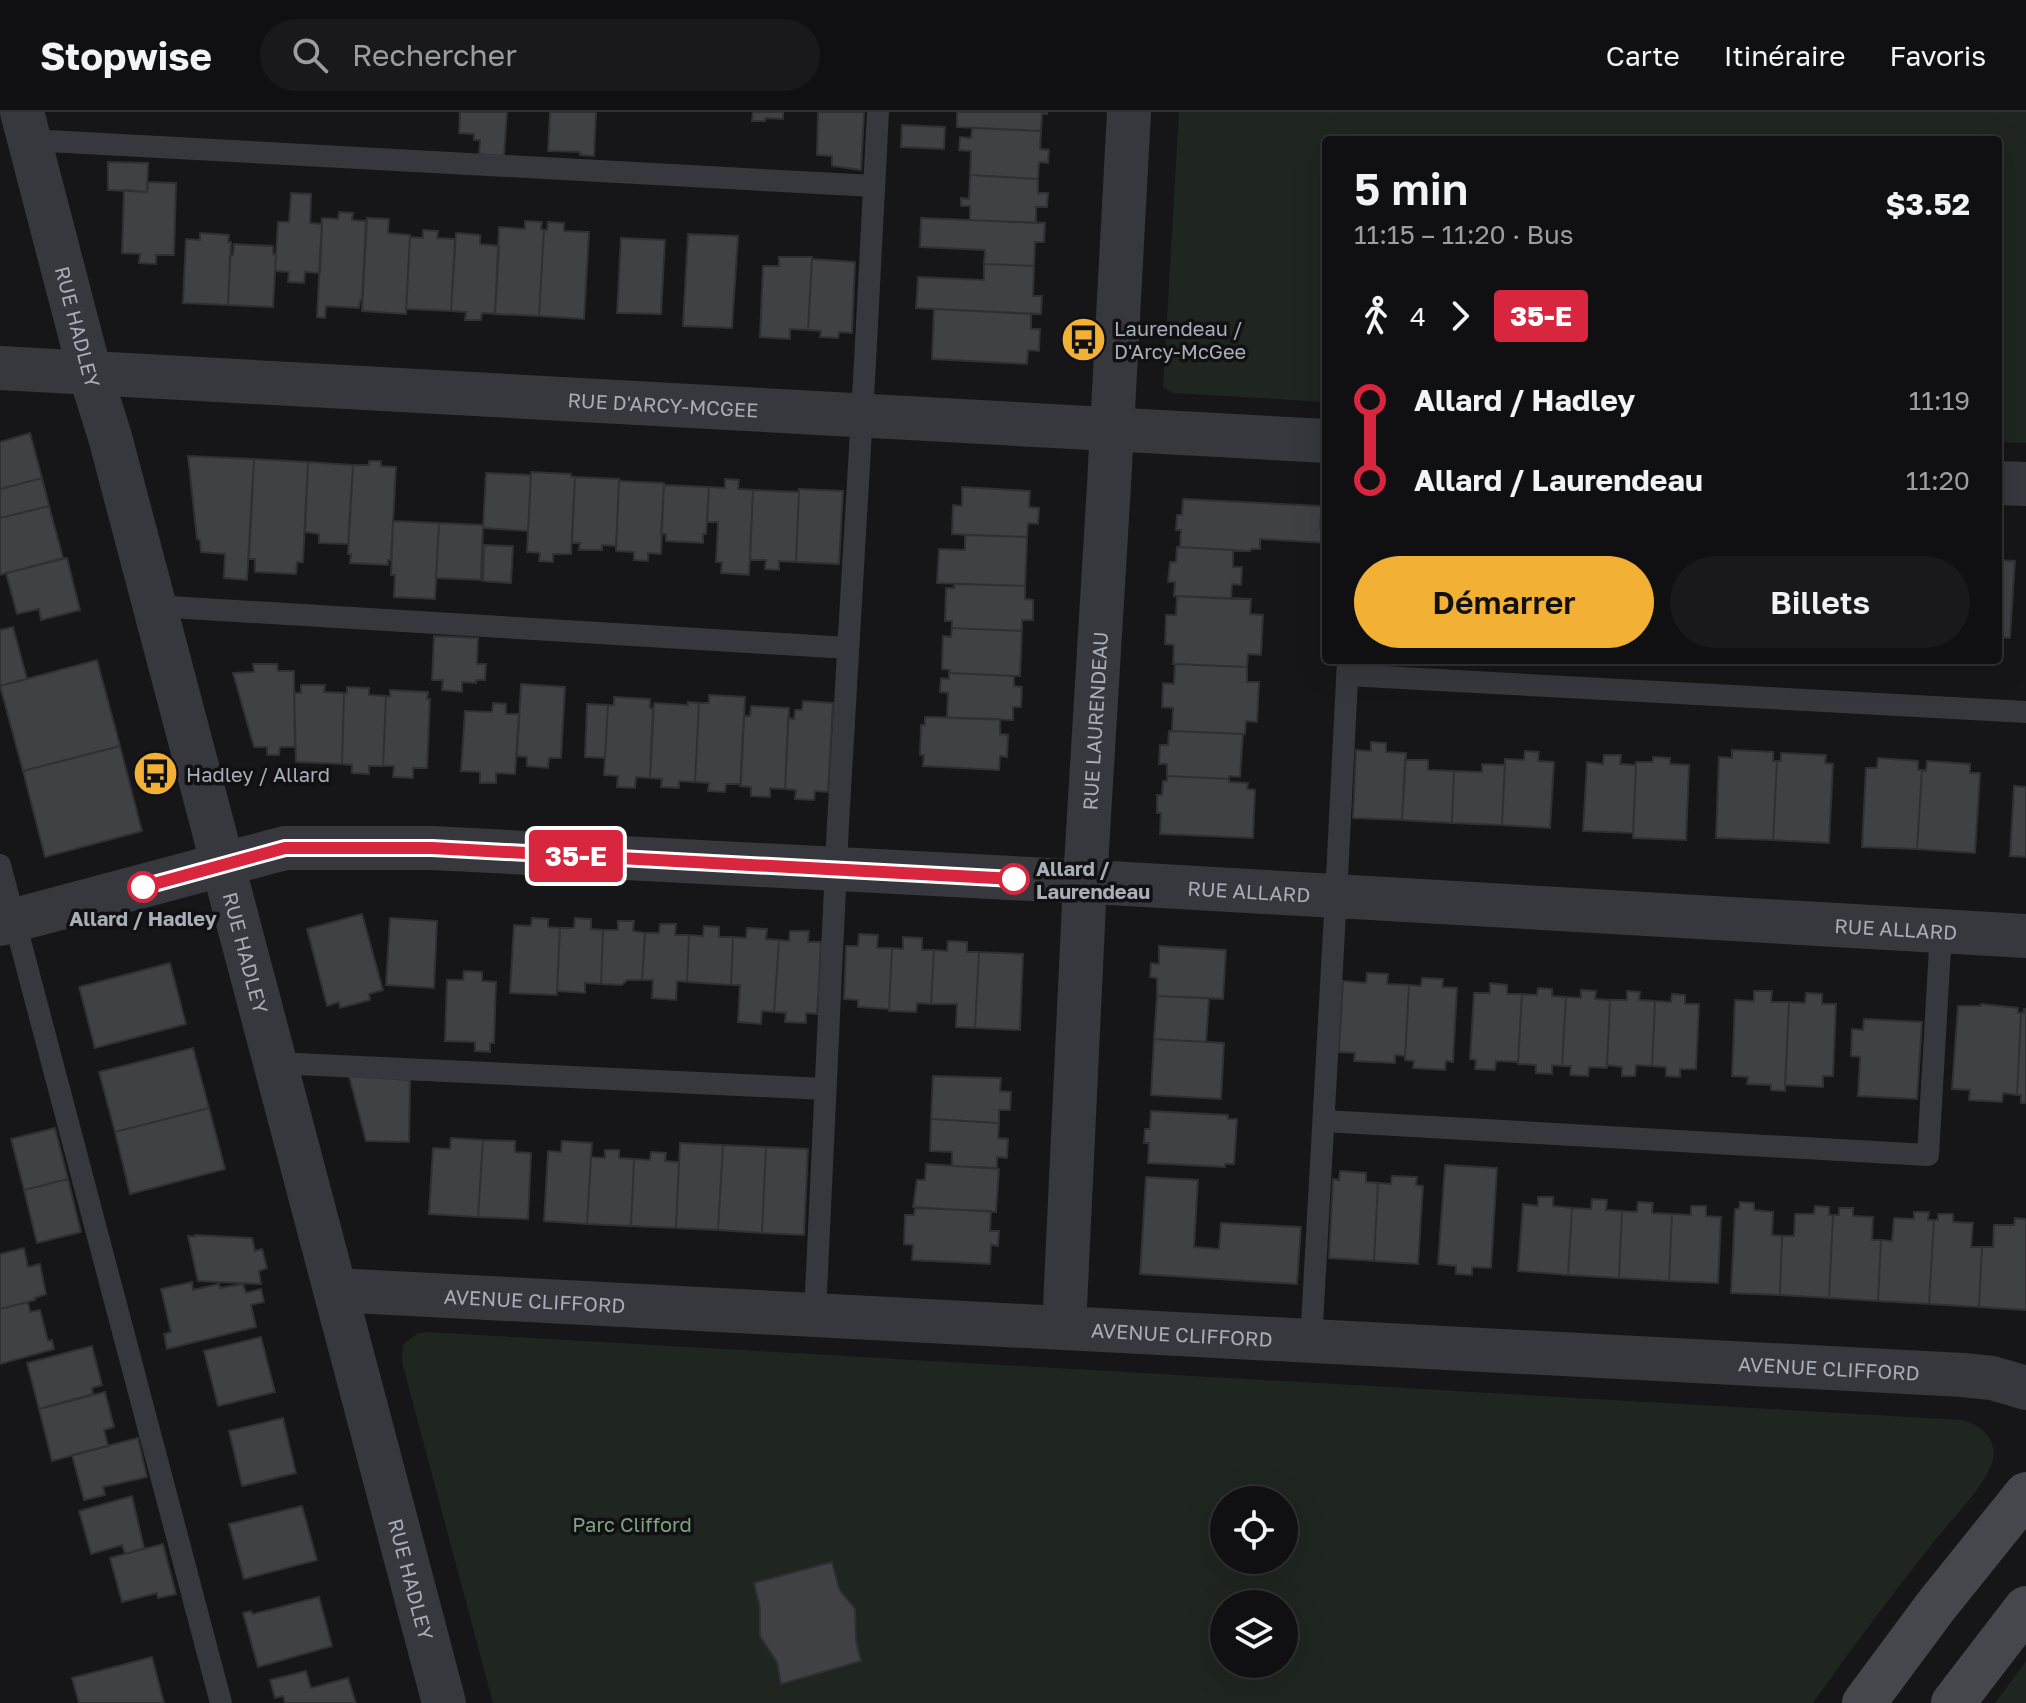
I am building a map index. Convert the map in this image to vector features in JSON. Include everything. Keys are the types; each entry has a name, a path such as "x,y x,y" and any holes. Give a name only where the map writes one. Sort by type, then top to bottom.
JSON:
{"main road":[{"path":"1864,1703 1936,1606 2026,1494"},
{"path":"1953,1703 2026,1608"}],"street":[{"name":"RUE LAURENDEAU","path":"1064,1328 1085,882 1129,112"},
{"name":"RUE HADLEY","path":"25,126 444,1703"},
{"name":"RUE D'ARCY-MCGEE","path":"0,368 1322,441"},
{"path":"2002,483 2026,484"},
{"name":"RUE ALLARD","path":"8,922 285,848 366,847 1085,882 2026,936"},
{"name":"AVENUE CLIFFORD","path":"335,1290 1963,1375 1992,1378 2026,1388"}],"lane":[{"path":"815,1314 835,870 878,112"},
{"path":"25,126 874,186"},
{"path":"154,606 848,648"},
{"path":"1311,1342 1347,667 2026,712"},
{"path":"0,865 8,922 221,1703"},
{"path":"1324,1121 1928,1155 1941,931"},
{"path":"275,1063 825,1089"}],"green space":[{"path":"1179,112 2026,112 2026,443 2002,442 2002,136 1322,136 1322,402 1173,393 1163,387"},
{"name":"Parc Clifford","path":"426,1332 1962,1420 1986,1434 1994,1452 1984,1480 1901,1583 1813,1703 493,1703 402,1362 403,1345 416,1334"},
{"path":"2026,1661 2026,1703 1995,1703"}],"building":[{"path":"460,112 507,112 504,156 479,154 480,140 474,140 474,134 459,133"},
{"path":"550,112 596,112 594,156 580,155 580,152 548,151"},
{"path":"753,112 783,112 783,119 752,121"},
{"path":"818,112 864,112 861,170 832,166 832,156 817,155"},
{"path":"957,112 1047,114 1042,114 1041,131 957,127"},
{"path":"902,125 945,127 944,149 901,147"},
{"path":"972,128 1041,131 1040,149 1049,150 1048,163 1039,162 1038,179 970,175 971,151 959,150 960,137 971,138"},
{"path":"108,162 148,163 147,192 108,190"},
{"path":"970,175 1038,179 1038,193 1048,193 1047,207 1036,207 1036,223 970,220 970,206 961,206 961,198 969,199"},
{"path":"148,182 176,183 174,255 156,255 156,264 139,263 140,254 122,253 124,190 147,192"},
{"path":"291,193 311,194 310,223 322,224 320,273 305,272 304,283 288,282 289,272 275,271 278,222 289,222"},
{"path":"339,212 353,213 352,220 366,221 362,300 359,308 326,306 325,318 317,317 322,218 338,219"},
{"path":"367,218 389,219 388,233 410,235 406,314 362,311"},
{"path":"921,218 1045,223 1044,242 1035,242 1034,266 984,264 985,250 920,247"},
{"path":"525,221 542,222 541,229 544,230 539,316 495,314 499,227 525,229"},
{"path":"548,222 564,223 564,231 589,232 584,319 539,316 544,230 547,230"},
{"path":"423,230 438,231 437,238 455,239 451,311 406,309 410,237 423,238"},
{"path":"200,233 229,235 228,305 183,303 186,239 200,240"},
{"path":"456,233 480,235 480,244 499,246 495,314 482,313 481,320 465,320 466,312 451,311"},
{"path":"688,234 738,236 732,328 683,326"},
{"path":"621,238 665,240 661,314 617,313"},
{"path":"234,244 273,246 273,254 276,255 273,307 228,305 230,255 233,255"},
{"path":"779,257 812,257 808,330 790,329 790,339 760,337 763,266 779,266"},
{"path":"812,259 855,262 852,333 839,332 838,338 820,337 821,331 808,330"},
{"path":"984,264 1034,266 1033,296 1042,296 1041,314 916,308 918,277 984,280"},
{"path":"934,309 1031,314 1031,329 1040,329 1039,351 1028,350 1027,364 932,359"},
{"path":"30,433 42,478 0,489 0,442"},
{"path":"188,456 254,459 247,580 224,578 225,554 201,552"},
{"path":"254,459 308,462 303,562 297,562 296,574 255,572 255,559 249,559"},
{"path":"369,461 381,461 381,466 396,467 391,560 388,560 388,565 350,563 351,554 348,554 353,465 369,465"},
{"path":"308,462 353,465 348,544 319,543 319,534 305,532"},
{"path":"531,472 571,474 575,477 571,554 553,554 553,562 539,561 540,553 527,552"},
{"path":"486,473 531,475 528,531 483,528"},
{"path":"575,477 619,479 616,546 602,545 602,550 579,550 580,543 572,543"},
{"path":"42,478 49,506 0,518 0,489"},
{"path":"725,479 739,480 738,489 753,490 749,575 721,573 722,562 716,562 718,522 707,522 709,487 725,488"},
{"path":"619,481 664,483 661,554 648,553 648,561 634,560 634,552 616,551"},
{"path":"664,485 709,487 703,543 666,541 666,534 661,534"},
{"path":"962,487 1030,491 1029,507 1039,508 1038,524 1028,523 1027,537 952,534 953,505 962,506"},
{"path":"799,489 843,491 839,564 796,562"},
{"path":"753,490 799,492 796,562 779,561 779,570 765,569 766,560 750,560"},
{"path":"1183,499 1322,506 1322,543 1260,539 1260,549 1250,551 1180,547 1181,530 1176,530 1177,515 1182,515"},
{"path":"49,506 63,558 0,575 0,518"},
{"path":"393,521 439,523 435,599 394,597 395,575 391,575"},
{"path":"439,523 483,525 481,580 436,578"},
{"path":"965,535 1027,537 1025,586 937,583 939,549 965,550"},
{"path":"484,545 513,546 511,583 483,581"},
{"path":"1177,547 1233,550 1233,567 1242,567 1241,585 1232,584 1231,599 1174,596 1175,582 1168,582 1170,562 1176,562"},
{"path":"67,558 80,610 41,620 39,609 17,614 6,573"},
{"path":"2002,560 2015,561 2010,638 2002,637"},
{"path":"954,584 1025,586 1025,599 1033,600 1033,620 1022,620 1022,631 952,628 952,621 945,621 946,588 954,588"},
{"path":"1177,596 1251,599 1250,614 1263,615 1261,655 1248,654 1247,667 1173,664 1174,645 1165,644 1166,615 1176,615"},
{"path":"13,627 27,679 0,686 0,630"},
{"path":"952,628 1022,631 1020,676 949,673 950,670 942,669 943,636 951,637"},
{"path":"434,636 478,638 477,664 486,664 485,680 462,682 462,692 442,690 443,680 432,680"},
{"path":"97,660 120,746 23,771 0,686"},
{"path":"253,664 277,664 278,671 294,671 295,747 280,747 279,755 267,755 267,747 254,747 233,673 254,672"},
{"path":"1175,664 1247,667 1247,682 1259,682 1257,722 1246,721 1245,734 1172,731 1173,708 1162,707 1163,683 1174,684"},
{"path":"949,673 1014,676 1014,686 1022,687 1021,707 1013,707 1013,720 947,718 948,693 940,692 941,678 949,679"},
{"path":"521,684 565,687 561,758 549,758 548,768 527,766 527,757 517,756"},
{"path":"301,685 325,685 324,692 344,693 342,764 296,762 294,693 301,693"},
{"path":"347,687 369,688 369,695 386,696 383,766 369,766 369,774 352,773 352,765 342,764 344,693 347,693"},
{"path":"390,690 428,692 427,699 430,699 427,768 413,768 413,778 393,777 394,766 383,766 386,696 390,697"},
{"path":"709,695 745,697 741,784 726,784 725,792 708,791 709,783 695,782 699,703 709,703"},
{"path":"614,697 650,699 650,708 653,708 650,778 636,777 635,788 617,787 618,776 604,775 608,705 614,705"},
{"path":"803,701 833,703 828,792 815,791 814,800 795,799 796,790 785,789 788,718 794,719 795,710 802,710"},
{"path":"688,702 699,703 695,782 679,781 679,788 661,787 662,779 650,778 654,703 688,705"},
{"path":"493,703 506,704 506,714 519,714 515,774 496,773 496,783 480,783 480,772 461,771 465,711 492,712"},
{"path":"587,704 608,705 605,758 585,757"},
{"path":"751,706 789,708 785,789 770,788 770,797 751,796 751,787 740,786 744,716 750,716"},
{"path":"925,717 1000,719 1000,734 1008,735 1007,757 1000,756 999,770 923,766 924,755 920,755 921,725 925,725"},
{"path":"1169,731 1243,734 1240,777 1167,776 1167,764 1159,764 1160,745 1168,745"},
{"path":"1371,742 1386,743 1386,752 1406,753 1402,820 1353,818 1356,750 1371,751"},
{"path":"120,746 142,831 45,857 23,771"},
{"path":"1732,750 1773,752 1773,761 1777,761 1773,840 1716,838 1719,757 1732,758"},
{"path":"1525,751 1539,752 1538,761 1554,762 1550,828 1502,825 1505,759 1524,760"},
{"path":"1781,753 1826,755 1825,763 1833,764 1829,843 1773,840 1777,761 1781,761"},
{"path":"1604,755 1621,755 1620,764 1636,765 1633,833 1583,831 1587,762 1603,764"},
{"path":"1653,757 1670,758 1670,764 1689,765 1686,840 1633,838 1636,762 1653,762"},
{"path":"1878,758 1918,761 1918,770 1922,770 1917,849 1862,847 1866,768 1877,768"},
{"path":"1405,760 1428,760 1428,770 1454,771 1452,823 1402,820"},
{"path":"1927,761 1970,764 1970,773 1980,773 1975,853 1917,849 1922,770 1926,771"},
{"path":"1482,764 1505,765 1502,825 1452,823 1454,771 1482,772"},
{"path":"1167,776 1248,783 1247,789 1255,790 1253,838 1160,834 1161,813 1157,813 1157,795 1162,795 1163,781 1167,781"},
{"path":"2014,786 2026,787 2026,857 2010,856"},
{"path":"362,914 383,990 369,994 370,1000 340,1008 339,1002 327,1006 307,929"},
{"path":"390,918 437,921 434,988 386,985"},
{"path":"532,918 548,919 548,927 560,928 557,995 510,993 514,925 531,926"},
{"path":"575,918 591,919 591,929 603,930 601,984 585,983 585,993 557,991 560,928 574,928"},
{"path":"618,921 634,921 633,931 645,933 642,980 627,980 622,985 601,984 603,930 618,930"},
{"path":"660,924 676,924 675,935 689,935 687,982 677,981 676,1000 652,998 653,980 642,980 645,933 659,933"},
{"path":"704,926 719,927 719,937 733,937 731,985 687,982 689,935 703,936"},
{"path":"747,928 767,929 766,939 779,940 774,1012 762,1011 761,1024 738,1022 740,985 731,985 733,937 746,938"},
{"path":"790,931 809,931 808,942 821,942 817,1014 806,1013 806,1023 785,1022 786,1013 774,1012 779,940 789,941"},
{"path":"859,934 878,935 877,948 892,948 889,1009 858,1007 858,1000 844,999 846,946 858,946"},
{"path":"903,937 922,938 922,950 934,950 931,1004 917,1003 916,1012 889,1011 892,948 903,949"},
{"path":"948,941 967,942 967,952 979,952 975,1028 956,1027 957,1004 931,1004 934,950 947,951"},
{"path":"1159,946 1226,950 1223,999 1157,996 1157,978 1150,977 1151,963 1159,964"},
{"path":"979,952 1023,954 1020,1030 975,1028"},
{"path":"170,963 186,1024 95,1048 79,987"},
{"path":"464,971 482,972 482,981 496,982 494,1043 490,1043 490,1052 475,1051 475,1042 445,1041 447,980 463,980"},
{"path":"1367,973 1388,974 1387,984 1409,985 1405,1056 1395,1055 1395,1063 1354,1061 1355,1053 1339,1052 1343,981 1366,983"},
{"path":"1422,978 1443,979 1442,987 1457,988 1453,1062 1446,1061 1445,1070 1413,1068 1414,1061 1405,1060 1409,985 1421,986"},
{"path":"1490,983 1507,985 1507,994 1522,994 1518,1062 1496,1061 1495,1070 1475,1069 1476,1060 1470,1059 1474,993 1490,993"},
{"path":"1538,988 1552,989 1552,996 1566,997 1562,1066 1552,1065 1552,1074 1536,1073 1536,1065 1518,1064 1522,994 1537,995"},
{"path":"1581,990 1596,991 1595,999 1610,1000 1607,1068 1589,1067 1588,1076 1570,1075 1571,1066 1562,1066 1566,997 1581,998"},
{"path":"1627,991 1640,992 1639,1000 1655,1001 1652,1066 1636,1065 1635,1076 1622,1076 1622,1067 1607,1065 1610,1000 1627,1000"},
{"path":"1754,991 1772,991 1771,1002 1789,1002 1785,1091 1771,1090 1771,1085 1747,1084 1748,1077 1732,1076 1735,1000 1754,1001"},
{"path":"1806,993 1822,994 1822,1004 1836,1004 1833,1076 1823,1076 1823,1087 1785,1085 1789,1002 1805,1003"},
{"path":"1672,994 1685,995 1685,1004 1699,1004 1696,1069 1680,1069 1680,1077 1666,1076 1666,1067 1652,1066 1655,1001 1671,1002"},
{"path":"1157,996 1209,998 1206,1042 1154,1039"},
{"path":"1981,1004 2018,1008 2018,1013 2021,1013 2017,1095 2003,1093 2002,1102 1969,1100 1970,1090 1952,1089 1958,1006"},
{"path":"2024,1009 2026,1103 2021,1103 2021,1095 2017,1095 2021,1013"},
{"path":"1864,1019 1922,1022 1917,1099 1858,1096 1860,1057 1851,1056 1852,1029 1863,1030"},
{"path":"1154,1039 1224,1043 1221,1099 1151,1095"},
{"path":"193,1048 209,1108 115,1132 99,1072"},
{"path":"349,1076 410,1080 409,1142 366,1141"},
{"path":"933,1076 1001,1078 1000,1091 1011,1092 1010,1110 999,1110 999,1123 931,1119"},
{"path":"209,1108 225,1169 130,1194 115,1132"},
{"path":"1151,1111 1228,1115 1228,1119 1237,1119 1234,1164 1225,1164 1225,1167 1148,1163 1149,1143 1144,1143 1145,1129 1150,1129"},
{"path":"931,1119 999,1123 998,1138 1008,1139 1007,1158 997,1157 997,1168 952,1166 952,1152 930,1151"},
{"path":"55,1128 68,1179 24,1190 11,1139"},
{"path":"451,1138 483,1140 478,1217 429,1214 433,1148 450,1149"},
{"path":"483,1140 515,1141 515,1152 531,1153 528,1219 478,1217"},
{"path":"562,1141 592,1143 587,1224 544,1221 548,1151 561,1152"},
{"path":"680,1143 723,1145 718,1230 676,1228"},
{"path":"723,1145 766,1147 762,1233 718,1230"},
{"path":"766,1147 808,1149 804,1235 762,1233"},
{"path":"605,1150 619,1150 619,1158 634,1159 631,1226 587,1224 591,1157 605,1158"},
{"path":"651,1152 666,1153 665,1161 679,1162 676,1228 631,1226 634,1159 650,1160"},
{"path":"926,1164 999,1169 996,1212 913,1207 917,1180 925,1180"},
{"path":"1445,1165 1497,1168 1491,1268 1472,1267 1472,1275 1456,1274 1456,1266 1438,1264"},
{"path":"1340,1171 1366,1173 1366,1182 1378,1183 1374,1261 1329,1258 1333,1179 1339,1180"},
{"path":"1392,1176 1417,1177 1416,1185 1423,1186 1418,1264 1374,1261 1378,1183 1391,1184"},
{"path":"1146,1177 1198,1180 1194,1247 1219,1249 1221,1223 1301,1227 1297,1284 1140,1274"},
{"path":"68,1179 81,1232 37,1243 24,1190"},
{"path":"1538,1197 1553,1197 1553,1206 1572,1208 1568,1275 1518,1271 1523,1204 1538,1206"},
{"path":"1592,1199 1607,1200 1606,1210 1622,1211 1619,1278 1568,1275 1572,1208 1591,1209"},
{"path":"1638,1202 1653,1203 1652,1213 1672,1214 1669,1281 1619,1278 1622,1211 1637,1212"},
{"path":"1740,1202 1754,1203 1754,1210 1773,1212 1772,1235 1782,1236 1780,1295 1731,1293 1735,1209 1739,1209"},
{"path":"1691,1206 1706,1206 1706,1216 1721,1217 1718,1283 1669,1281 1672,1214 1691,1215"},
{"path":"1815,1206 1829,1207 1829,1215 1833,1215 1829,1298 1780,1295 1782,1236 1794,1236 1795,1214 1814,1214"},
{"path":"915,1208 991,1211 990,1231 999,1231 998,1246 991,1245 990,1264 912,1260 913,1245 904,1244 905,1215 914,1215"},
{"path":"1839,1208 1853,1208 1853,1216 1873,1217 1872,1240 1881,1240 1878,1301 1829,1298 1833,1215 1839,1215"},
{"path":"1914,1212 1929,1212 1928,1220 1934,1220 1929,1304 1878,1301 1881,1240 1892,1241 1894,1218 1914,1219"},
{"path":"1938,1214 1953,1214 1953,1222 1973,1223 1971,1247 1982,1247 1979,1307 1929,1304 1934,1220 1938,1220"},
{"path":"2015,1218 2026,1219 2026,1310 1979,1307 1982,1247 1993,1247 1994,1225 2014,1225"},
{"path":"188,1236 252,1238 255,1251 262,1249 267,1268 259,1271 261,1284 198,1281"},
{"path":"24,1248 28,1267 40,1264 46,1294 0,1309 0,1254"},
{"path":"192,1282 193,1290 219,1284 220,1288 243,1284 246,1293 261,1289 264,1302 251,1305 256,1327 167,1349 164,1334 171,1332 161,1289"},
{"path":"28,1302 30,1312 40,1310 48,1341 52,1340 54,1349 0,1364 0,1309"},
{"path":"261,1337 275,1392 218,1406 204,1351"},
{"path":"92,1346 102,1385 92,1388 93,1394 39,1409 27,1363"},
{"path":"105,1392 114,1427 104,1430 108,1446 52,1461 39,1409"},
{"path":"283,1418 296,1473 242,1486 229,1431"},
{"path":"138,1438 147,1477 103,1487 105,1495 84,1500 72,1455"},
{"path":"132,1496 144,1548 125,1554 122,1545 91,1554 79,1511"},
{"path":"302,1506 317,1560 244,1579 229,1524"},
{"path":"163,1544 176,1594 158,1598 157,1593 122,1602 110,1558"},
{"path":"832,1562 839,1589 855,1609 856,1641 861,1661 781,1684 777,1662 760,1636 760,1608 754,1583"},
{"path":"319,1597 332,1646 258,1667 243,1613 251,1611 253,1614"},
{"path":"152,1657 164,1703 79,1703 72,1678"},
{"path":"306,1671 311,1688 348,1678 356,1703 285,1703 283,1696 275,1698 270,1680"}],"bus line":[{"name":"35-E","path":"143,887 285,848 366,847 1014,879"}],"place":[{"name":"Laurendeau / D'Arcy-McGee","path":"1083,339"},
{"name":"Hadley / Allard","path":"155,774"},
{"name":"Allard / Laurendeau","path":"1014,879"},
{"name":"Allard / Hadley","path":"143,887"}]}
